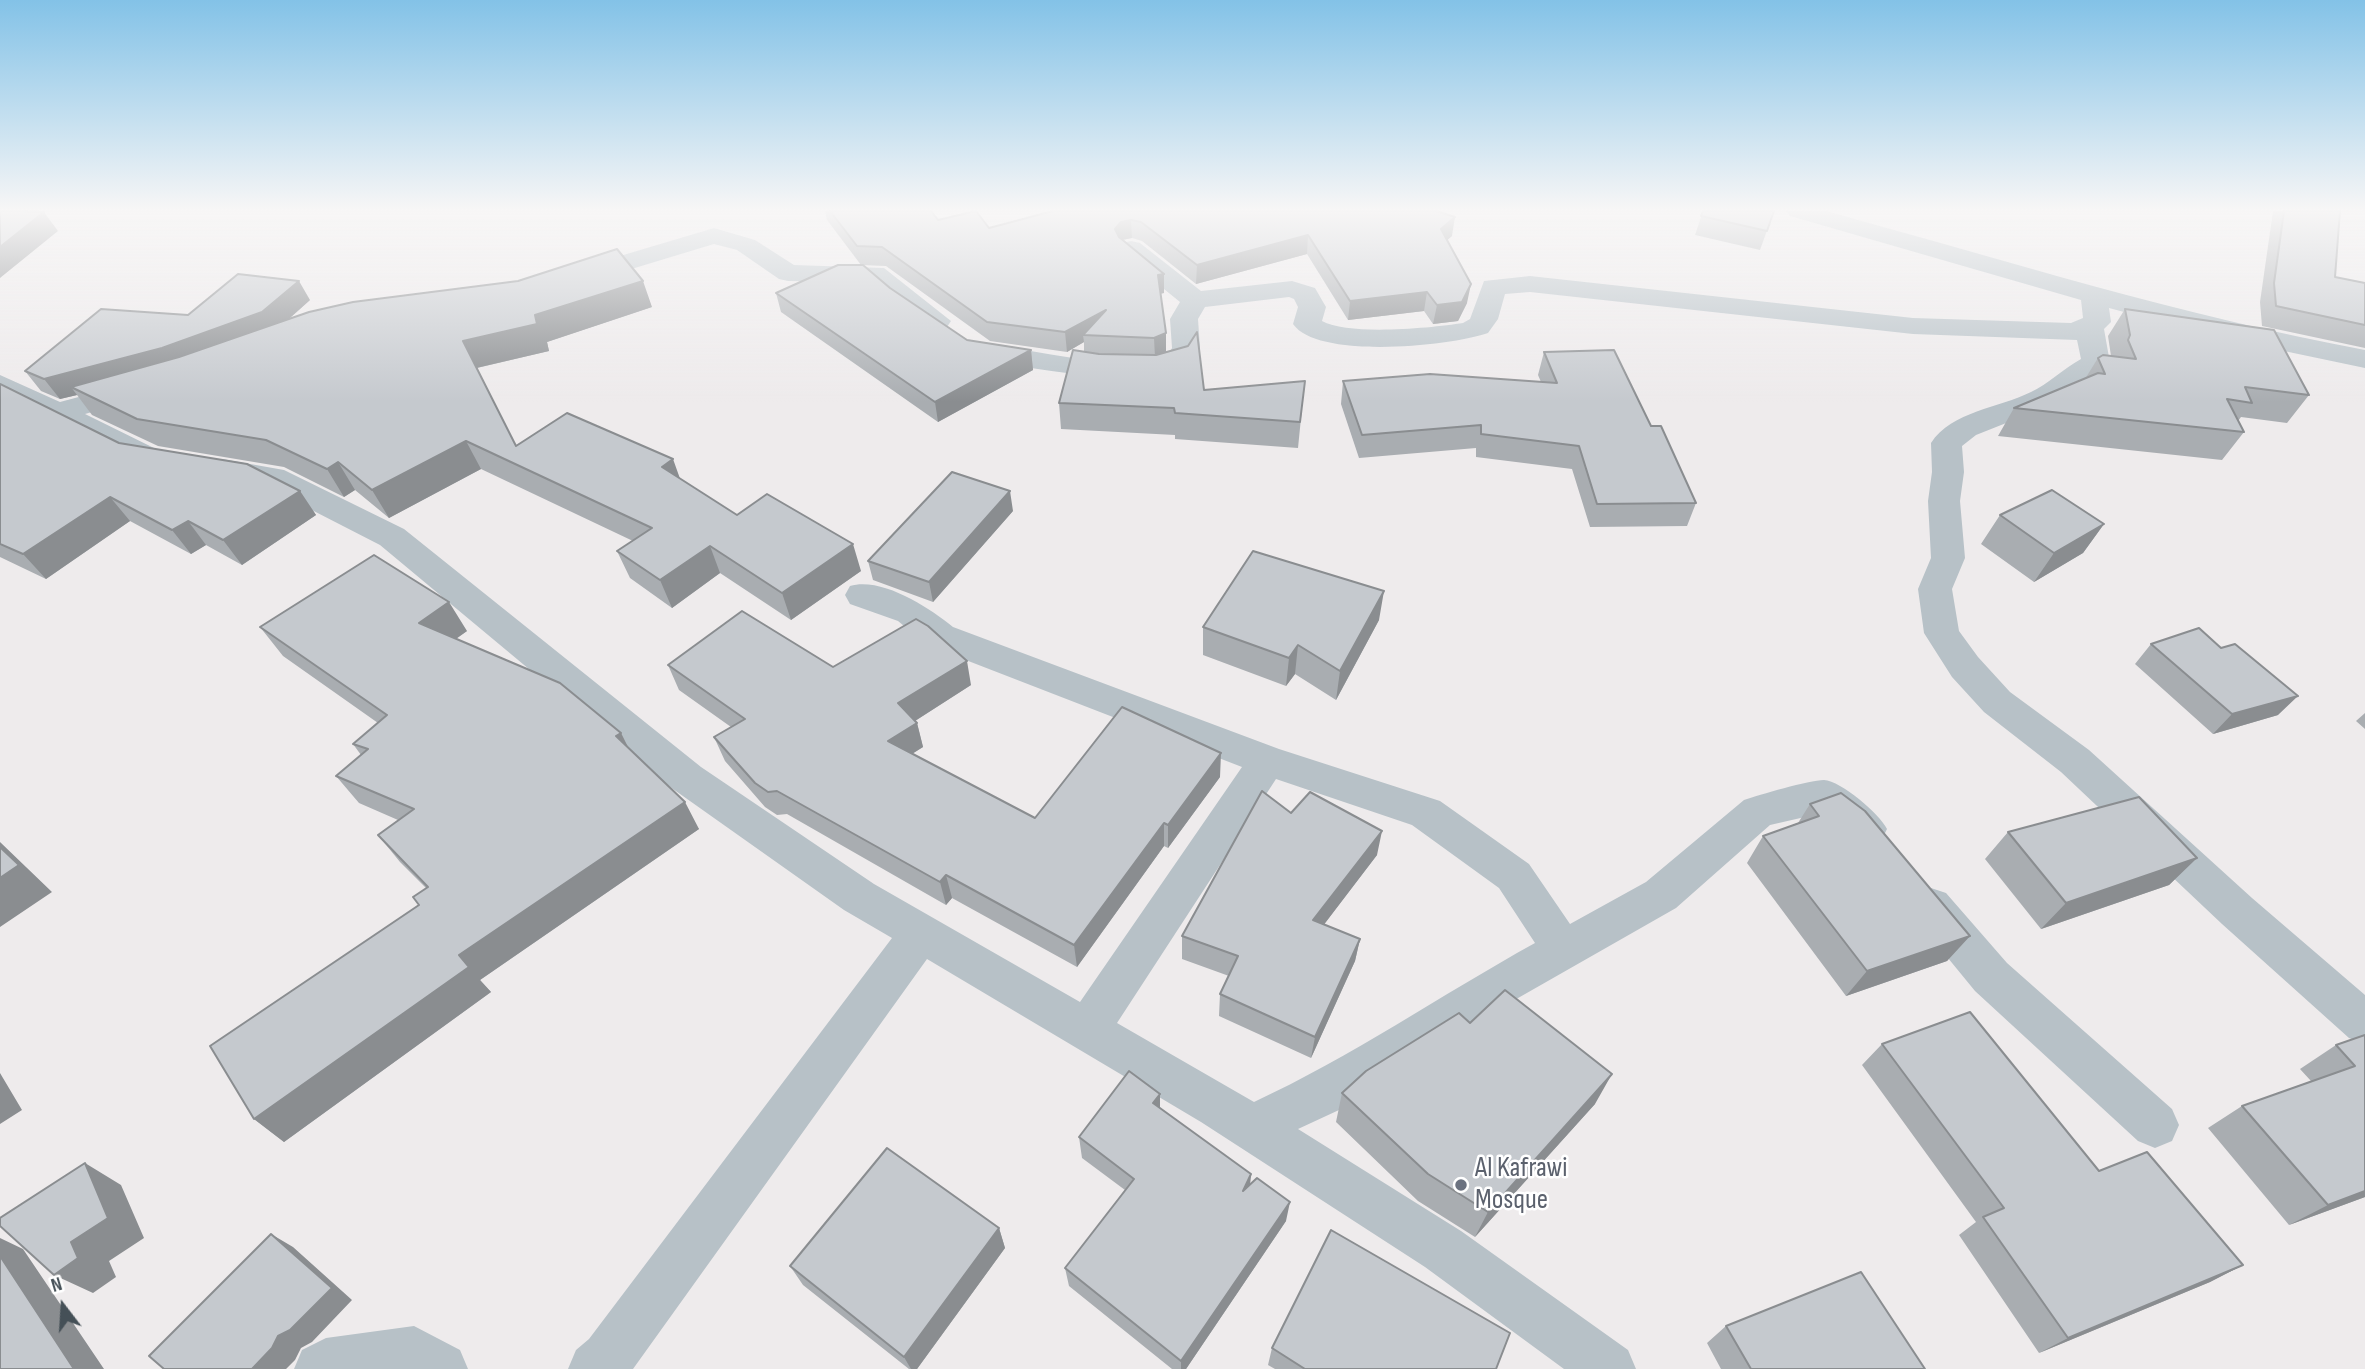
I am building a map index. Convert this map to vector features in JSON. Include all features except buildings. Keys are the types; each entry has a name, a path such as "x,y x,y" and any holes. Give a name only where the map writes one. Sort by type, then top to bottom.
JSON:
{"street":[{"path":"555,284 585,275"},
{"path":"875,275 905,299 981,351 1101,368 1156,369 1177,363 1186,348 1184,319 1195,300"},
{"path":"1163,275 1195,300 1292,289 1305,294 1312,307 1307,324 1327,334 1353,336 1454,334 1476,328 1485,320 1487,302 1494,287 1530,284 1913,326 2075,332 2092,311"},
{"path":"1986,275 2092,311 2365,359"},
{"path":"2092,311 2095,363 2071,376 2044,398 1965,428 1946,443 1948,472 1944,501 1948,558 1935,589 1942,633 1965,667 1997,702 2075,761 2237,911 2365,1023"},
{"path":"58,412 161,383"},
{"path":"0,384 150,458 273,477 392,537 687,778 859,897 1252,1127 1443,1249 1609,1369"},
{"path":"862,595 910,612 940,636 1267,761 1426,813 1514,876 1563,949"},
{"path":"1087,1030 1267,761"},
{"path":"1252,1127 1322,1094 1474,1000 1661,895 1758,812 1824,796 1862,824 1991,977 2155,1125"},
{"path":"595,1369 608,1358 657,1293 921,933"},
{"path":"321,1369 326,1365 414,1353 441,1369"}],"place":[{"name":"Al Kafrawi Mosque","path":"1461,1185"}]}
